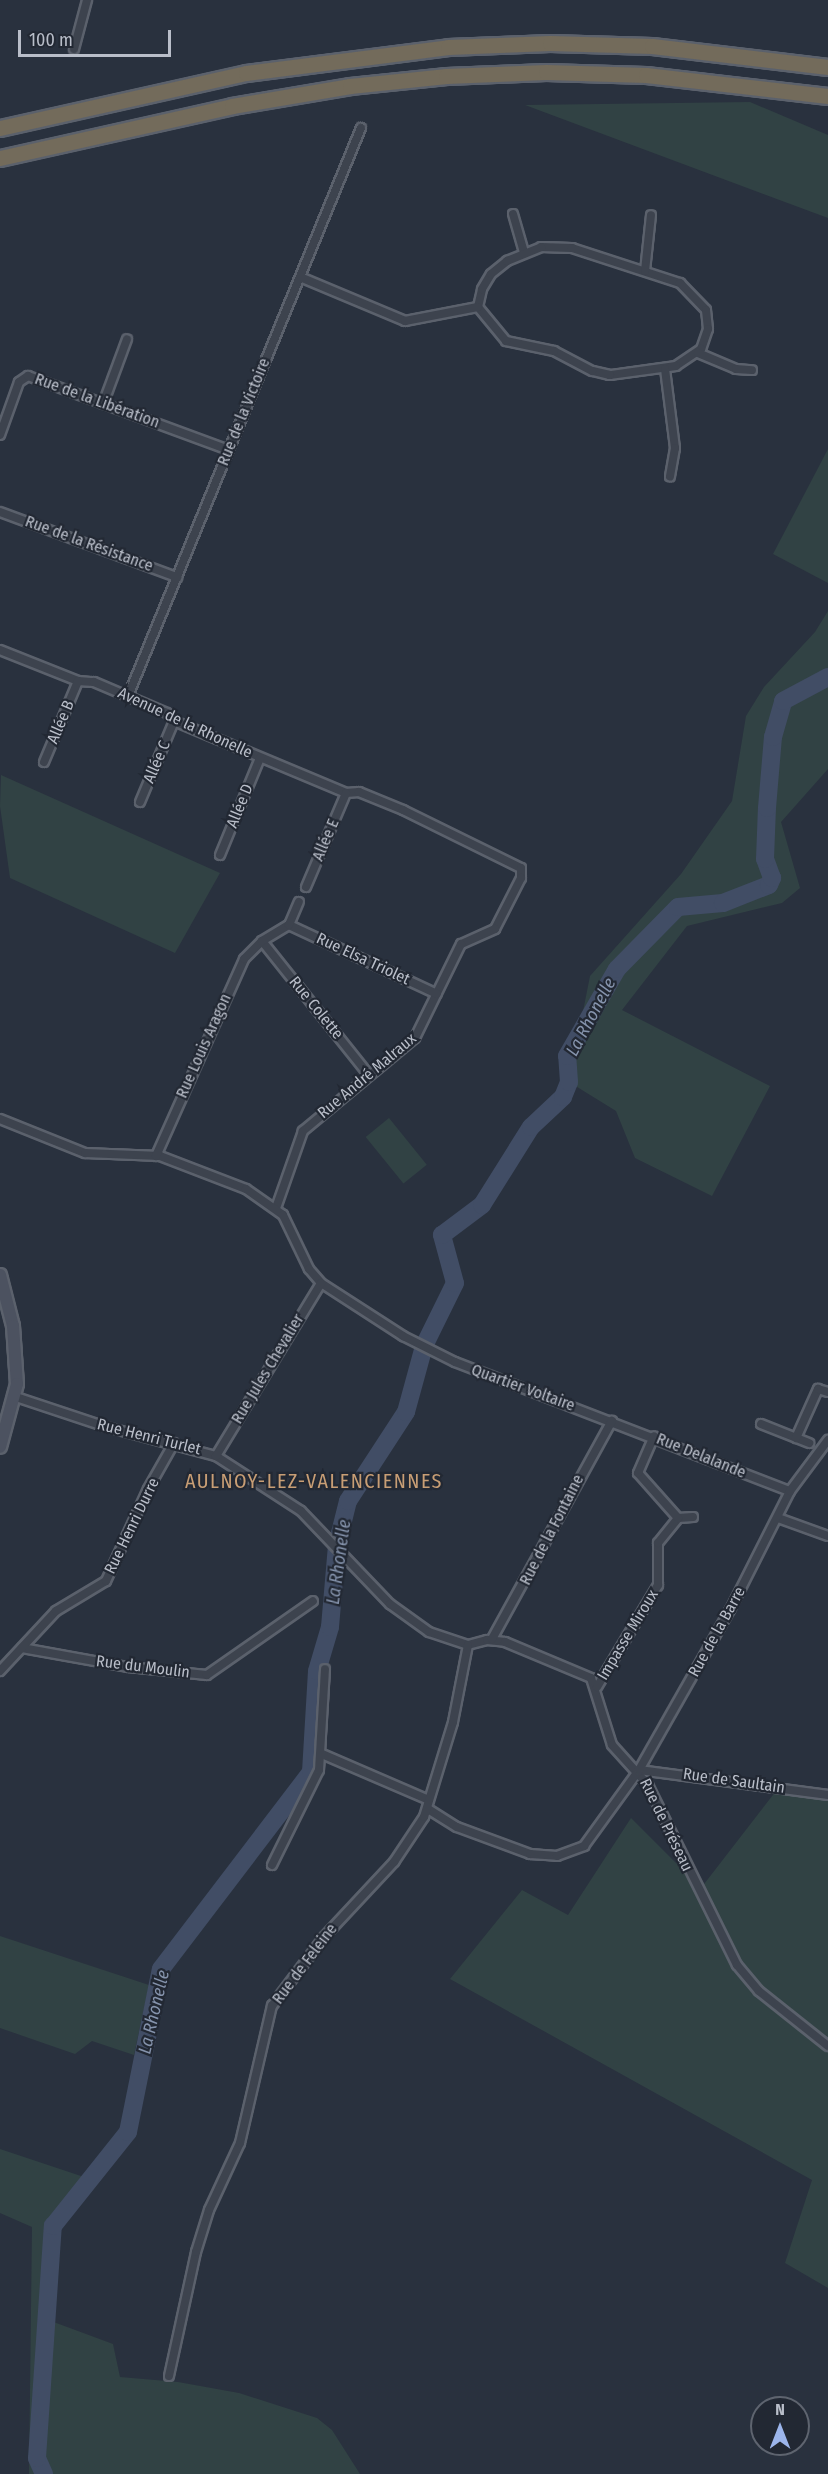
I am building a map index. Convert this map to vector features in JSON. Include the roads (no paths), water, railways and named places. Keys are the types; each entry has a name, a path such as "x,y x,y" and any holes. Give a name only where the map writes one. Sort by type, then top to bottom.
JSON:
{"highway":[{"path":"0,128 246,74 448,47 550,43 642,46 828,67"},
{"path":"0,158 232,106 329,89 446,76 536,72 646,75 828,96"}],"street":[{"path":"74,49 87,0"},
{"name":"Rue de la Victoire","path":"128,696 361,128"},
{"path":"513,214 524,252"},
{"path":"645,271 651,215"},
{"path":"566,247 680,283 700,300 708,329 698,353 686,363 665,369 616,376 592,371 554,351 506,341 478,307 490,274 524,252 566,247"},
{"path":"300,277 405,321 478,307"},
{"path":"103,404 127,339"},
{"path":"698,353 736,369 752,370"},
{"path":"665,369 675,444 670,477"},
{"name":"Rue de la Libération","path":"0,435 19,382 25,376 229,450"},
{"name":"Rue de la Résistance","path":"0,512 177,576"},
{"name":"Avenue de la Rhonelle","path":"1,652 78,681 90,681 167,713 174,721 260,758 346,793 359,792 403,810 521,868 522,878 495,929 461,944"},
{"name":"Allée B","path":"44,762 78,681"},
{"name":"Allée C","path":"140,802 174,721"},
{"name":"Allée D","path":"220,855 260,758"},
{"name":"Allée E","path":"306,887 346,793"},
{"path":"262,942 289,925 299,902"},
{"name":"Rue Elsa Triolet","path":"289,925 437,994"},
{"name":"Rue Colette","path":"262,942 369,1075"},
{"name":"Rue Louis Aragon","path":"156,1156 242,962 262,942"},
{"name":"Rue André Malraux","path":"276,1208 303,1131 416,1038 461,944"},
{"path":"0,1119 85,1153 156,1156 246,1189 276,1208 286,1219 309,1269 321,1283"},
{"path":"0,1275 15,1334 16,1397 0,1447"},
{"name":"Quartier Voltaire","path":"321,1283 414,1342 436,1353 612,1421"},
{"name":"Rue Jules Chevalier","path":"216,1456 321,1283"},
{"path":"796,1438 818,1389 828,1392"},
{"name":"Rue Henri Turlet","path":"16,1397 96,1424 216,1456 280,1494 404,1615 448,1641 468,1645"},
{"name":"Rue Delalande","path":"612,1421 790,1491"},
{"name":"Rue de la Fontaine","path":"492,1639 612,1421"},
{"path":"761,1424 809,1443"},
{"path":"654,1437 638,1473 678,1518 693,1517"},
{"name":"Rue de la Barre","path":"428,1809 457,1827 523,1852 564,1855 580,1849 591,1838 639,1770 778,1518 790,1491 828,1440"},
{"name":"Rue Henri Durre","path":"0,1671 56,1611 106,1581 147,1489 174,1443"},
{"name":"Impasse Miroux","path":"597,1687 658,1586 657,1548 662,1535 678,1518"},
{"path":"778,1518 828,1536"},
{"name":"Rue du Moulin","path":"22,1648 105,1663 210,1674 313,1601"},
{"path":"468,1645 492,1639 588,1676 597,1687"},
{"name":"Rue de Feleine","path":"169,2376 196,2252 209,2210 240,2144 274,2002 329,1931 394,1862 428,1809 453,1722 468,1645"},
{"path":"272,1865 306,1801 322,1754 325,1669"},
{"name":"Rue de Préseau","path":"597,1687 612,1745 619,1755 639,1770 741,1971 759,1991 828,2046"},
{"path":"322,1754 429,1800"},
{"name":"Rue de Saultain","path":"639,1770 828,1795"}],"waterway":[{"name":"La Rhonelle","path":"44,2474 37,2458 53,2226 128,2132 161,1969 311,1772 317,1671 330,1627 337,1545 348,1501 406,1412 424,1346 455,1283 442,1235 482,1205 531,1127 563,1097 569,1082 567,1056 617,969 678,907 723,903 769,885 772,878 765,859 767,808 773,737 783,701 828,677"}],"district":[{"name":"AULNOY-LEZ-VALENCIENNES","path":"314,1481"}]}
